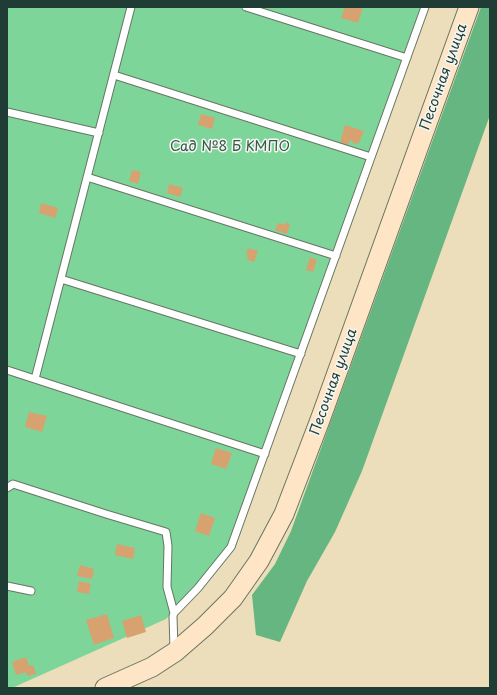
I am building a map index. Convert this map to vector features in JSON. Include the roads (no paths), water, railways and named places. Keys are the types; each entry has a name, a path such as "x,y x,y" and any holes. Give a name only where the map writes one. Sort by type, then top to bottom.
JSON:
{"main road":[{"name":"Песочная улица","path":"105,688 152,667 175,652 205,626 233,598 260,561 284,514 320,420 469,7"}],"lane":[{"path":"35,379 131,7"},
{"path":"246,7 407,58"},
{"path":"174,613 198,588 231,546 426,7"},
{"path":"114,75 371,157"},
{"path":"7,112 99,133"},
{"path":"87,177 336,256"},
{"path":"61,279 301,354"},
{"path":"7,370 265,454"},
{"path":"7,488 13,484 166,532 168,546 167,587 174,613 175,652"},
{"path":"7,586 30,592"}],"park label":[{"name":"Сад №8 Б КМПО","path":"230,147"}]}
